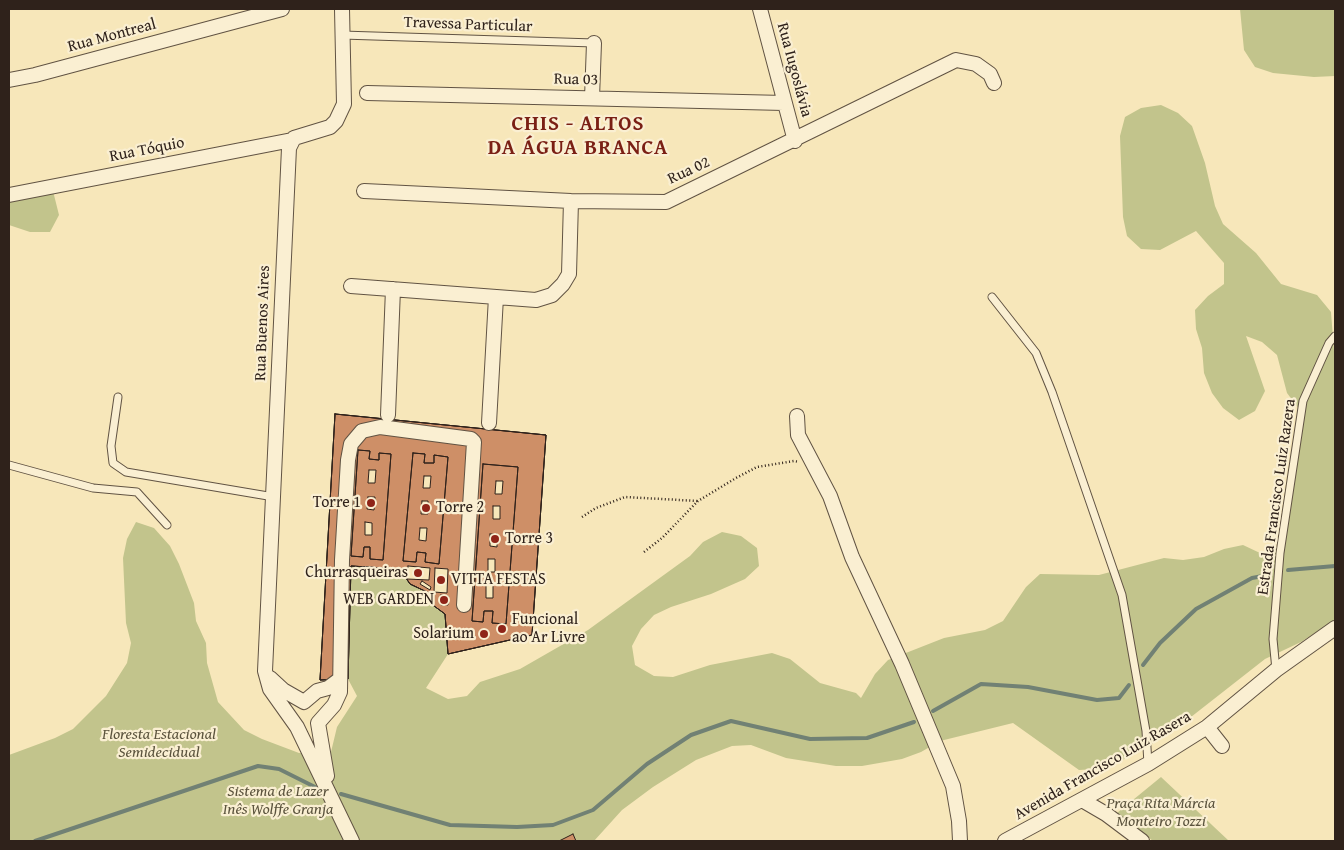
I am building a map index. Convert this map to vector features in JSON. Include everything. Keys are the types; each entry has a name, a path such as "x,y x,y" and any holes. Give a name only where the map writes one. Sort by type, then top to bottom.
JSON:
{"street":[{"name":"Rua Montreal","path":"9,80 35,75 282,9"},
{"path":"292,140 330,128 336,121 344,95 342,9"},
{"name":"Rua Iugoslávia","path":"760,9 795,141"},
{"path":"592,98 594,42"},
{"name":"Rua 02","path":"364,191 571,201 666,202 795,141 956,60 976,64 990,74 994,83"},
{"name":"Rua 03","path":"367,93 784,104"},
{"name":"Rua Tóquio","path":"9,195 292,140"},
{"name":"Rua Buenos Aires","path":"292,140 289,148 280,296 274,497 265,671 270,689 293,721 352,841"},
{"path":"351,286 536,300 552,295 563,284 569,274 571,201"},
{"path":"388,415 393,289"},
{"path":"490,423 496,297"},
{"path":"797,416 798,434 830,496 852,557 902,664 953,786 960,821 960,841"},
{"path":"340,679 328,688 316,691 294,709 293,721 299,727 307,730 318,723 334,705 340,692 348,460 351,444 362,431 380,427 471,439 474,442 464,605"},
{"name":"Avenida Francisco Luiz Rasera","path":"1005,841 1148,764 1207,727 1276,670 1335,628"},
{"name":"Rua Buenos Aires","path":"265,671 282,690 304,702 313,703 319,710 318,723 331,795"},
{"path":"1207,727 1222,746"},
{"path":"1082,800 1106,814 1142,841"}],"lane":[{"name":"Travessa Particular","path":"342,35 594,42"},
{"path":"992,297 1036,353 1052,392 1122,595 1146,731 1148,764"},
{"name":"Estrada Francisco Luiz Razera","path":"1276,670 1273,639 1280,553 1303,402 1329,344 1335,336"},
{"path":"118,397 112,455 113,464 126,472 274,497"},
{"path":"9,465 93,488 138,492 167,525"}],"path":[{"path":"644,552 662,538 698,501 757,467 794,461 806,464 819,474"},
{"path":"582,517 596,508 625,497 698,501"}],"green space":[{"path":"1240,9 1335,9 1335,76 1314,77 1273,73 1255,67 1244,50"},
{"path":"1161,105 1178,113 1192,126 1205,163 1215,206 1223,224 1256,253 1281,284 1317,295 1331,312 1335,364 1335,620 1301,642 1265,659 1168,735 1117,763 1098,769 1079,770 1013,723 940,741 921,752 902,759 862,766 836,766 786,758 751,745 732,746 696,760 653,787 622,810 594,841 9,841 9,755 55,738 73,729 106,696 127,663 131,643 126,623 123,558 127,539 136,522 154,528 170,546 179,564 194,603 196,621 206,643 207,663 218,702 244,730 299,753 331,752 337,727 357,696 348,679 351,566 400,569 410,584 429,593 430,603 445,614 448,654 426,688 448,699 467,696 480,682 520,669 588,630 690,556 703,542 722,532 741,536 757,548 759,566 745,579 654,615 641,629 632,646 635,665 654,676 673,677 710,665 772,653 790,659 820,683 856,693 861,698 875,674 888,660 944,638 985,630 1003,621 1026,587 1040,574 1099,575 1164,558 1183,560 1204,557 1224,549 1243,545 1260,553 1278,547 1299,409 1287,393 1277,355 1262,342 1246,336 1265,391 1255,411 1239,420 1223,408 1212,393 1204,373 1202,348 1196,329 1195,310 1208,296 1224,284 1224,263 1196,231 1160,250 1141,249 1127,236 1123,217 1120,136 1125,117 1141,108"},
{"path":"52,187 59,215 50,232 30,232 9,225 9,199"},
{"name":"Praça Rita Márcia Monteiro Tozzi","path":"1161,777 1229,841 1153,841 1117,813"}],"building":[{"path":"335,414 546,435 532,635 448,654 445,614 430,603 429,593 410,584 400,569 351,566 348,679 320,680","holes":["358,450 370,451 369,459 379,460 379,453 391,454 383,560 370,559 370,547 364,547 363,557 351,556"]},
{"path":"335,414 546,435 532,635 448,654 445,614 430,603 429,593 410,584 400,569 351,566 348,679 320,680","holes":["413,453 425,454 424,463 434,463 434,455 448,457 439,564 425,562 426,553 417,552 416,562 403,561"]},
{"path":"335,414 546,435 532,635 448,654 445,614 430,603 429,593 410,584 400,569 351,566 348,679 320,680","holes":["483,464 518,467 506,624 492,623 493,611 484,611 483,622 472,621"]},
{"name":"Torre 1","path":"358,450 370,451 369,459 379,460 379,453 391,454 383,560 370,559 370,547 364,547 363,557 351,556"},
{"name":"Torre 2","path":"413,453 425,454 424,463 434,463 434,455 448,457 439,564 425,562 426,553 417,552 416,562 403,561"},
{"name":"Torre 3","path":"483,464 518,467 506,624 492,623 493,611 484,611 483,622 472,621"},
{"path":"369,470 376,470 375,483 368,483"},
{"path":"424,476 431,476 430,488 423,488"},
{"path":"496,481 503,481 502,494 495,494"},
{"path":"368,497 375,497 374,510 367,509"},
{"path":"422,501 428,501 428,514 421,514"},
{"path":"493,506 500,506 500,519 493,519"},
{"path":"365,522 372,523 372,535 365,535"},
{"path":"420,528 427,528 426,541 419,540"},
{"path":"490,534 497,534 497,547 490,546"},
{"path":"488,559 495,559 495,572 488,572"},
{"name":"Churrasqueiras","path":"408,566 430,568 429,580 407,579"},
{"name":"VITTA FESTAS","path":"435,568 448,569 447,593 434,592"},
{"path":"422,581 431,587 430,590 420,584"},
{"path":"486,585 493,585 493,598 486,598"},
{"name":"WEB GARDEN","path":"441,595 448,596 448,605 441,605"},
{"path":"573,834 576,841 559,841"}],"waterway":[{"path":"1288,570 1335,566"},
{"path":"1143,665 1160,643 1196,609 1252,578 1268,575"},
{"path":"933,711 981,684 1028,687 1097,700 1119,698 1129,685"},
{"path":"341,794 450,825 517,827 553,825 593,810 647,764 691,735 731,721 810,739 867,738 914,722"},
{"path":"35,841 258,766 279,769 319,789"}],"place":[{"name":"Torre 1","path":"371,503"},
{"name":"Torre 2","path":"426,508"},
{"name":"Torre 3","path":"495,539"},
{"name":"Churrasqueiras","path":"418,573"},
{"name":"VITTA FESTAS","path":"441,580"},
{"name":"WEB GARDEN","path":"444,600"},
{"name":"Funcional ao Ar Livre","path":"502,629"},
{"name":"Solarium","path":"484,634"}],"district":[{"name":"CHIS - ALTOS DA ÁGUA BRANCA","path":"578,137"}],"park label":[{"name":"Floresta Estacional Semidecidual","path":"159,744"},
{"name":"Sistema de Lazer Inês Wolffe Granja","path":"278,801"}]}
